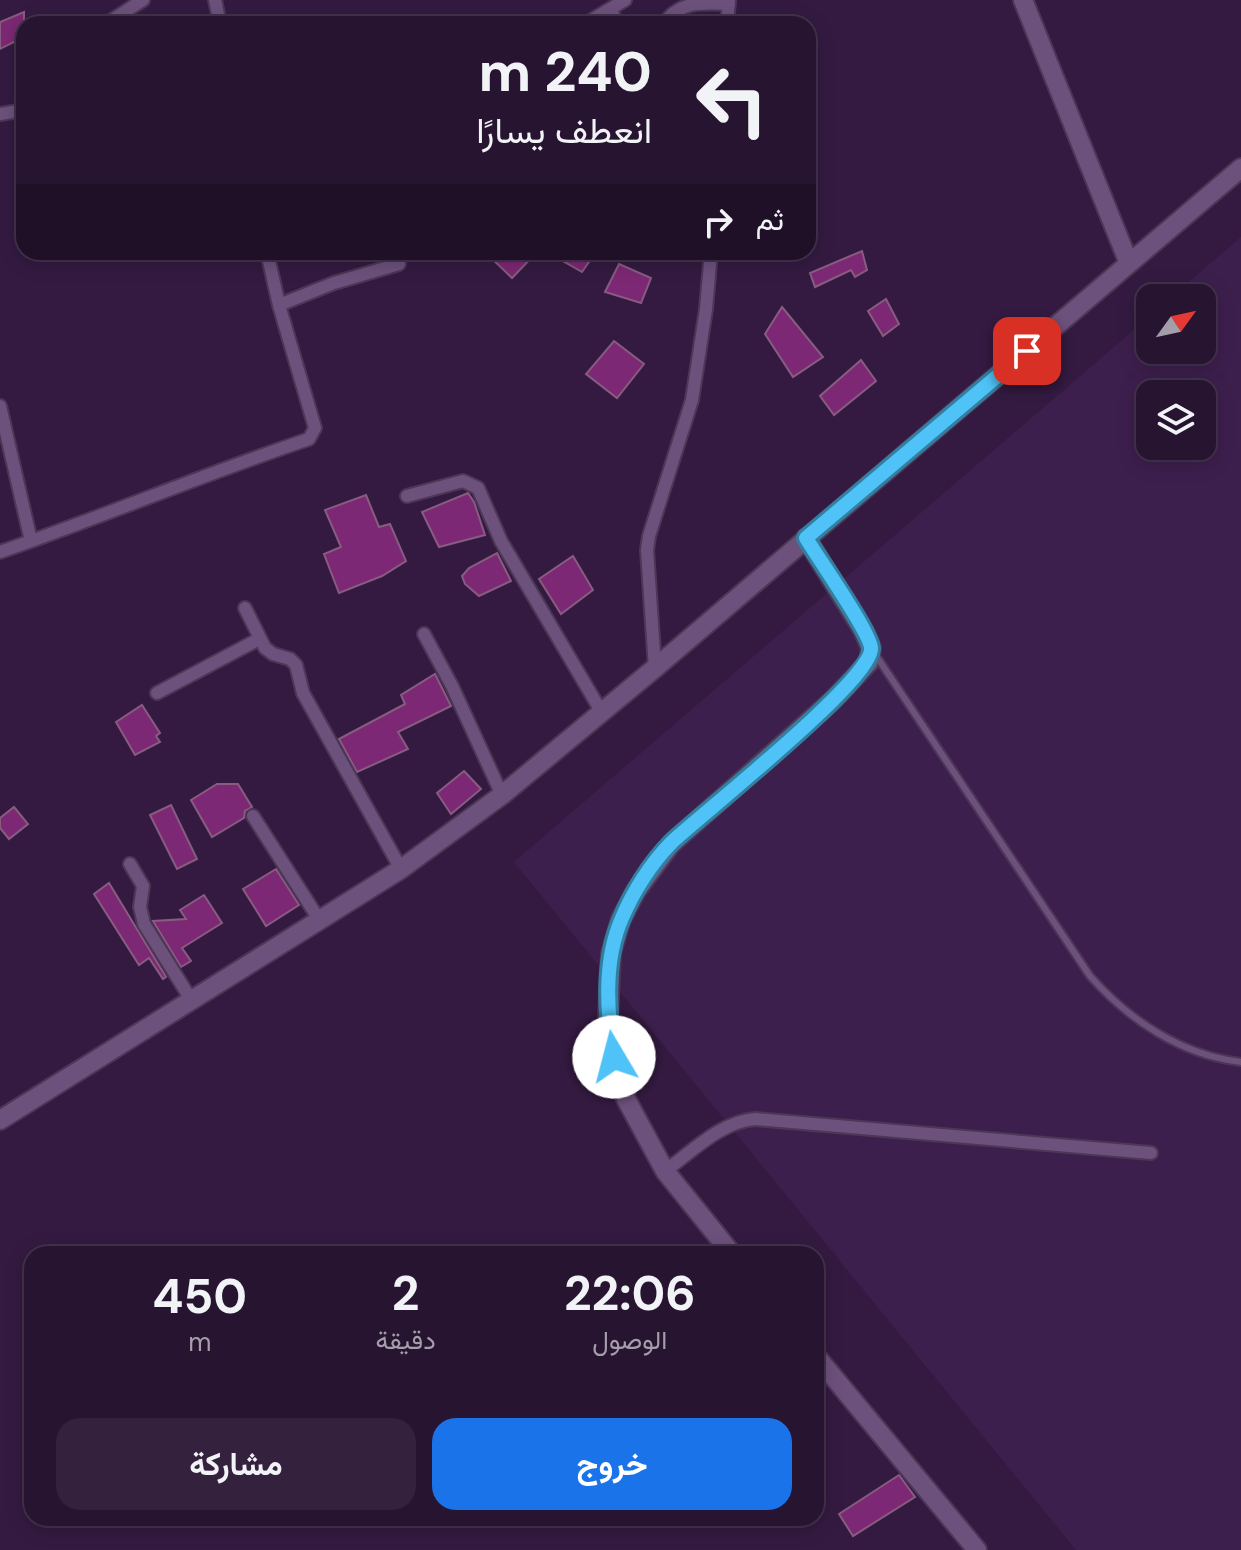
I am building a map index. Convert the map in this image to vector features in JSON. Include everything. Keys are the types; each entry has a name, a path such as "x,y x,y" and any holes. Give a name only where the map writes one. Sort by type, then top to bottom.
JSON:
{"main road":[{"path":"1023,0 1128,261"},
{"path":"0,1120 401,869 502,795 1241,168"},
{"path":"726,1246 665,1171 626,1099 614,1057 608,1017 611,953 621,919 636,891 671,844 833,700 869,662 871,648 863,630 806,538"},
{"path":"824,1366 977,1550"}],"street":[{"path":"118,16 143,0"},
{"path":"598,16 625,0"},
{"path":"671,16 677,9 689,4 729,2"},
{"path":"610,9 614,16"},
{"path":"0,552 209,472 309,439 315,428 269,260"},
{"path":"655,668 648,567 649,536 692,400 710,260"},
{"path":"279,305 334,283 399,264"},
{"path":"0,406 31,541"},
{"path":"407,496 463,481 478,488 501,541 601,711"},
{"path":"245,608 268,652 290,659 296,665 303,693 401,869"},
{"path":"424,634 452,686 502,795"},
{"path":"157,693 259,639"},
{"path":"253,816 320,921"},
{"path":"130,864 143,886 140,907 144,924 192,1001"},
{"path":"665,1171 725,1127 739,1120 755,1119 1151,1153"}],"lane":[{"path":"871,648 1090,976 1123,1009 1159,1034 1196,1051 1241,1062"}],"shaded area":[{"path":"1241,237 1241,1550 1076,1550 514,862 1136,328 1136,364 1216,364 1216,284 1186,284"}],"building":[{"path":"24,12 24,16 16,16 16,41 0,49 0,22"},
{"path":"862,251 867,270 855,277 851,270 815,287 810,273"},
{"path":"493,260 529,260 512,278"},
{"path":"561,260 590,260 582,272"},
{"path":"619,264 651,278 641,303 605,292"},
{"path":"886,299 899,324 883,336 868,311"},
{"path":"782,307 823,357 793,377 765,334"},
{"path":"614,341 644,364 617,398 586,374"},
{"path":"861,360 876,381 834,415 820,396"},
{"path":"468,493 485,535 439,547 422,512"},
{"path":"366,495 379,527 390,524 406,561 382,576 339,593 324,554 341,547 325,510"},
{"path":"497,553 511,581 479,596 465,584 462,576 469,568"},
{"path":"573,556 593,590 561,614 539,579"},
{"path":"435,674 451,706 398,732 408,749 357,772 339,739 405,704 401,695"},
{"path":"142,705 160,733 156,736 160,742 135,755 116,722"},
{"path":"464,771 481,789 451,814 437,793"},
{"path":"217,784 238,784 252,807 245,811 244,818 212,837 191,800"},
{"path":"171,805 197,859 177,869 150,815"},
{"path":"14,807 28,824 9,839 0,828 0,818"},
{"path":"276,869 299,905 266,926 243,889"},
{"path":"109,883 166,977 163,979 149,958 139,965 94,894"},
{"path":"204,895 222,923 182,948 191,961 181,967 153,921 186,919 180,910"},
{"path":"899,1475 915,1497 853,1536 839,1514"}],"route":[{"path":"614,1057 608,1017 611,953 621,919 636,891 671,844 833,700 869,662 871,648 863,630 806,538 1027,351"}]}
